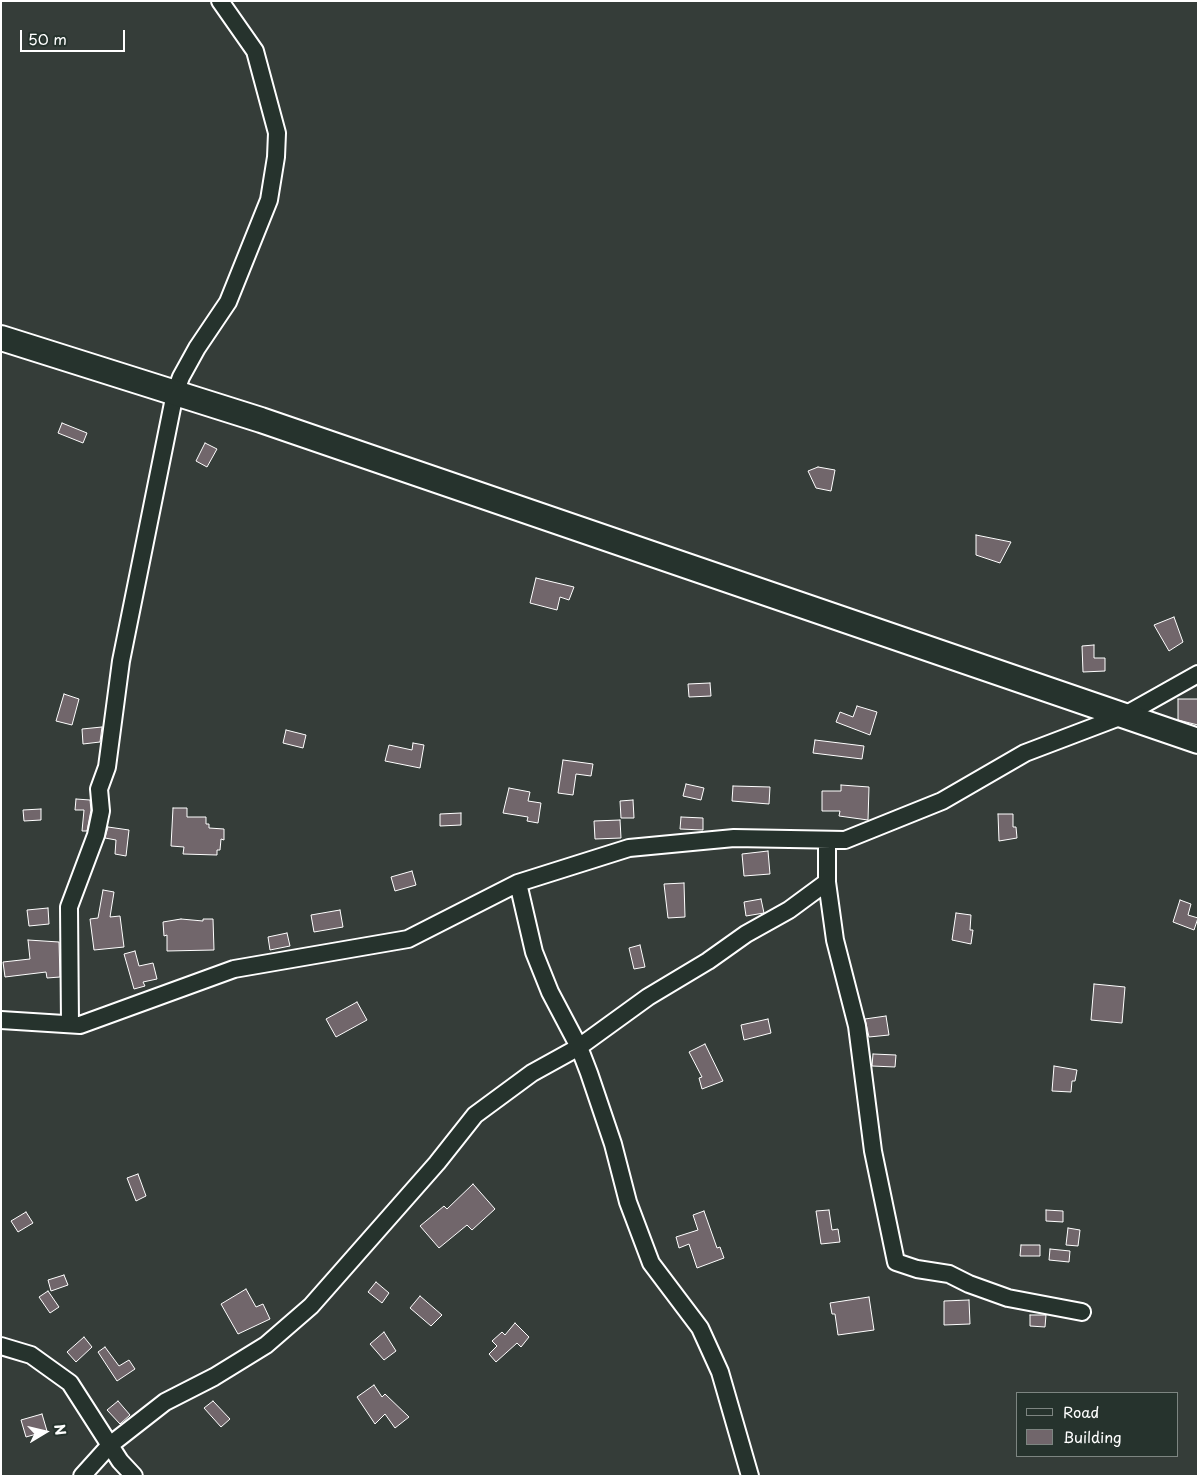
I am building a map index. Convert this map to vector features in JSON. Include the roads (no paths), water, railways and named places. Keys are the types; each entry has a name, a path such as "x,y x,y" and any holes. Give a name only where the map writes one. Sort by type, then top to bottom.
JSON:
{"street":[{"path":"70,1024 69,907 96,835 101,811 99,790 107,767 121,661 175,393 181,377 197,348 228,302 269,200 276,157 277,133 255,51 220,1"},
{"path":"1,338 175,393 1198,741"},
{"path":"1,1020 80,1025 234,969 408,939 518,883 629,848 734,838 845,840 942,801 1025,753 1125,715 1198,674"},
{"path":"827,840 827,882 834,940 857,1026 873,1151 896,1262 917,1269 949,1274 969,1284 1008,1298 1082,1312"},
{"path":"82,1476 110,1445 165,1402 214,1378 266,1345 312,1306 437,1163 475,1115 532,1073 578,1047 648,997 708,961 746,934 789,910 827,882"},
{"path":"518,883 534,952 550,992 578,1047 613,1144 628,1202 651,1264 700,1328 720,1372 750,1476"},
{"path":"1,1346 31,1355 70,1383 120,1461 134,1476"}]}
